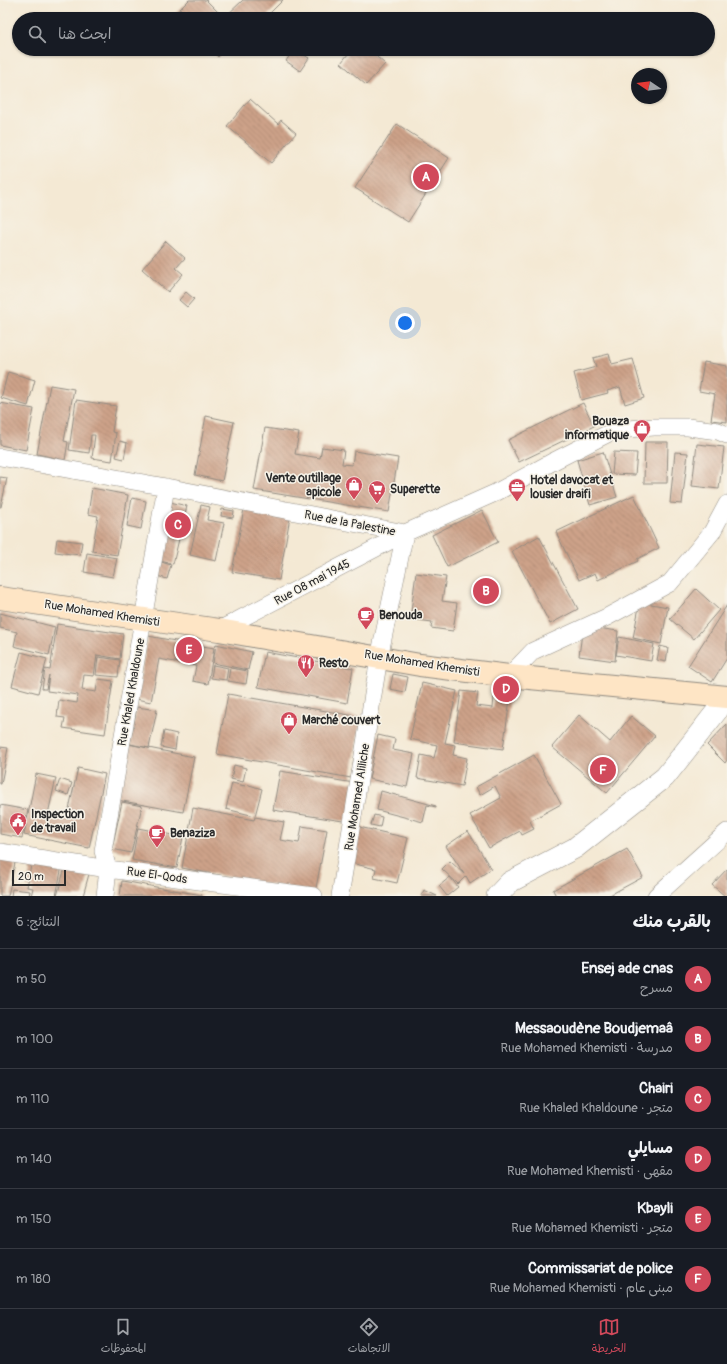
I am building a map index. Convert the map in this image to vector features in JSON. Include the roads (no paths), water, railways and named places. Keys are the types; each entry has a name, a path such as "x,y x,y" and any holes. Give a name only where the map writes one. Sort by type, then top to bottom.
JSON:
{"main road":[{"name":"Rue Mohamed Khemisti","path":"0,598 219,630 420,665 509,676 727,697"}],"street":[{"name":"Rue de la Palestine","path":"0,457 405,533 495,493 554,460 615,430 654,427 688,427 718,431 727,435"},
{"name":"Rue Khaled Khaldoune","path":"105,896 108,869 103,851 166,487"},
{"path":"509,676 533,651 607,617 670,583 712,532 727,504"},
{"name":"Rue 08 mai 1945","path":"219,630 405,533"},
{"name":"Rue Mohamed Aliliche","path":"340,896 379,658 405,533"},
{"path":"496,896 510,882 575,848 665,777 727,697"},
{"path":"667,893 727,832"},
{"name":"Rue El-Qods","path":"0,852 108,869 314,896"}],"place":[{"name":"Ensej ade cnas","path":"426,177"},
{"name":"Bouaza informatique","path":"642,443"},
{"name":"Vente outillage apicole","path":"354,500"},
{"name":"Hotel davocat et lousier draifi","path":"517,502"},
{"name":"Superette","path":"377,504"},
{"name":"Chairi","path":"178,525"},
{"name":"Messaoudène Boudjemaâ","path":"486,591"},
{"name":"Benouda","path":"366,630"},
{"name":"Kbayli","path":"189,650"},
{"name":"Resto","path":"306,678"},
{"name":"مسايلي","path":"506,689"},
{"name":"Marché couvert","path":"289,735"},
{"name":"Commissariat de police","path":"603,770"},
{"name":"Inspection de travail","path":"18,836"},
{"name":"Benaziza","path":"157,848"}]}
